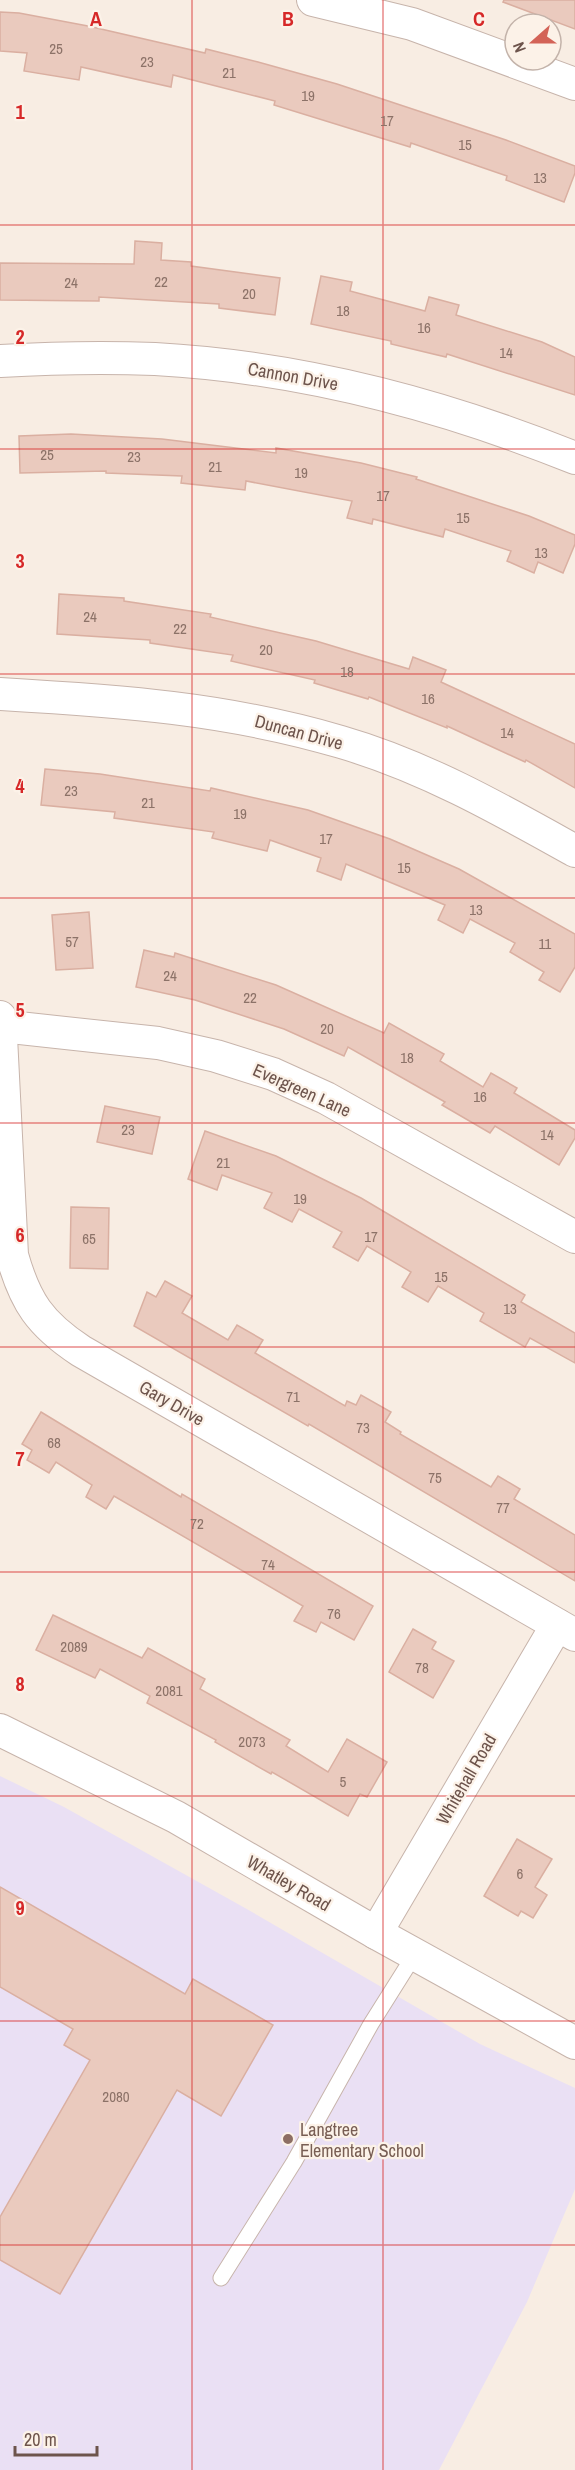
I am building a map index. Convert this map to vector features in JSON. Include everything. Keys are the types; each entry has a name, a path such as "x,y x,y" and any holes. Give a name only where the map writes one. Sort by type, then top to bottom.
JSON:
{"street":[{"path":"313,0 412,24 575,84"},
{"name":"Cannon Drive","path":"0,361 68,357 156,359 242,367 318,380 434,407 518,435 575,458"},
{"name":"Duncan Drive","path":"0,694 111,700 198,709 261,721 342,742 405,764 481,798 575,851"},
{"name":"Gary Drive","path":"0,1017 12,1255 21,1286 38,1315 61,1338 81,1351 566,1630"},
{"name":"Evergreen Lane","path":"0,1026 158,1043 216,1056 273,1074 326,1098 575,1237"},
{"name":"Whitehall Road","path":"376,1933 566,1630"},
{"name":"Whatley Road","path":"0,1730 176,1817 376,1933 575,2043"}],"lane":[{"path":"221,2278 294,2162 371,2024 415,1954"}],"shaded area":[{"name":"Langtree Elementary School","path":"0,1776 64,1807 245,1908 480,2044 575,2088 575,2189 527,2302 439,2470 0,2470"}],"building":[{"path":"504,0 575,0 575,29 563,24 563,12 530,12 503,2"},
{"path":"0,12 19,13 88,26 205,53 206,49 337,84 506,140 575,166 575,173 564,202 506,180 507,176 411,143 410,147 274,105 275,101 173,75 171,87 81,67 79,80 24,71 27,53 0,51"},
{"path":"135,241 162,243 161,260 191,262 191,266 280,278 275,315 219,308 219,304 99,297 99,301 0,300 0,263 134,264"},
{"path":"321,276 352,282 350,291 425,311 429,297 459,305 456,315 542,342 575,357 575,395 447,354 446,357 391,344 391,341 311,324"},
{"path":"71,434 162,439 276,453 276,448 361,463 417,477 416,479 529,516 575,535 575,544 563,573 538,562 534,573 507,561 511,551 445,529 443,537 373,519 372,524 347,518 352,501 246,481 245,490 181,483 182,476 106,473 106,471 20,473 19,436"},
{"path":"59,594 124,598 124,601 211,614 210,617 316,641 409,669 413,657 446,670 441,682 575,744 575,788 526,760 525,762 447,726 447,728 369,697 368,699 314,683 315,680 231,661 233,655 150,643 150,640 57,634"},
{"path":"45,769 100,774 210,791 211,788 308,810 390,839 459,869 575,934 575,967 560,992 539,980 544,972 510,952 515,943 470,919 463,933 438,920 445,905 346,864 341,880 317,871 321,858 270,840 267,851 212,838 214,832 114,818 115,812 41,805"},
{"path":"89,912 93,968 56,970 52,915"},
{"path":"144,950 174,957 175,953 276,985 384,1033 389,1023 444,1054 440,1061 483,1087 491,1073 517,1088 514,1093 575,1130 575,1138 559,1165 495,1126 490,1133 442,1105 445,1102 348,1047 344,1056 284,1029 195,1000 136,987"},
{"path":"105,1106 160,1117 152,1154 97,1142"},
{"path":"205,1131 276,1156 361,1198 525,1295 521,1302 575,1333 575,1363 530,1338 525,1347 480,1321 484,1313 438,1286 428,1302 402,1287 411,1272 367,1246 358,1261 333,1247 342,1232 299,1209 292,1222 264,1208 272,1193 222,1175 217,1190 188,1179"},
{"path":"71,1207 109,1208 108,1269 70,1268"},
{"path":"165,1281 192,1296 182,1313 228,1340 237,1325 263,1340 255,1353 345,1406 347,1401 356,1405 361,1395 391,1412 385,1422 401,1432 400,1434 491,1487 498,1476 520,1489 514,1499 575,1535 575,1581 309,1424 308,1426 134,1326 147,1292 156,1297"},
{"path":"41,1412 181,1497 182,1494 373,1606 354,1640 321,1622 316,1632 294,1621 303,1606 114,1496 106,1509 86,1497 92,1485 56,1462 49,1473 27,1460 32,1450 22,1444"},
{"path":"53,1615 142,1658 148,1648 205,1679 200,1689 290,1740 286,1746 328,1772 347,1739 387,1762 367,1797 360,1794 348,1816 147,1703 150,1696 100,1669 95,1678 36,1650"},
{"path":"413,1629 436,1642 432,1649 454,1661 433,1698 389,1672"},
{"path":"517,1839 552,1859 535,1887 547,1895 533,1918 521,1911 518,1916 484,1896"},
{"path":"0,1887 185,1994 193,1979 273,2025 221,2116 177,2090 60,2294 0,2260 0,2217 90,2060 64,2045 73,2029 0,1987"}],"place":[{"name":"Langtree Elementary School","path":"288,2139"}]}
